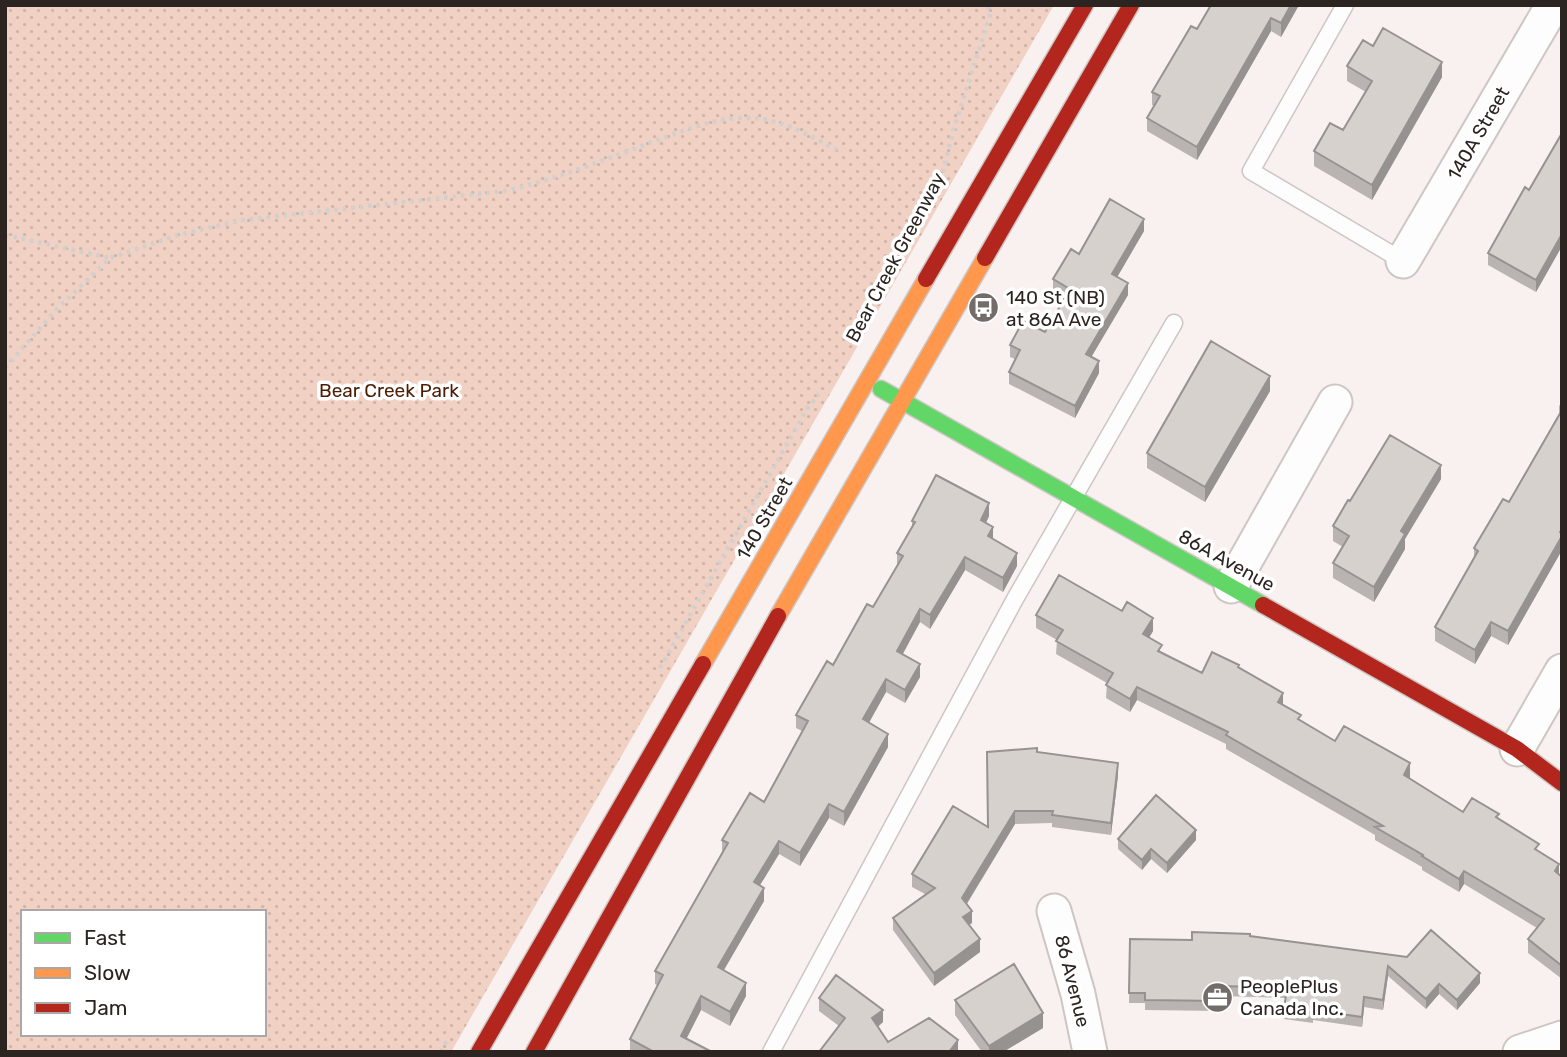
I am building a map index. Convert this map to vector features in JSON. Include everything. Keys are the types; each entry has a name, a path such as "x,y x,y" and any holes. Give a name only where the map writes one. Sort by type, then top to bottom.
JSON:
{"main road":[{"name":"140 Street","path":"480,1052 1085,5"},
{"path":"534,1052 780,612 1131,5"},
{"name":"86A Avenue","path":"867,381 1517,749 1562,783"}],"street":[{"name":"140A Street","path":"1403,261 1553,5"},
{"path":"1231,586 1335,402"},
{"path":"1517,749 1562,671"},
{"name":"86 Avenue","path":"1055,911 1079,994 1090,1052"},
{"path":"1520,1052 1562,1038"}],"lane":[{"path":"1345,5 1251,170 1403,261"},
{"path":"771,1052 1015,599 1174,323"}],"path":[{"name":"Bear Creek Greenway","path":"893,266 940,182 954,128 991,12 987,5"},
{"path":"5,368 56,310 110,258 177,235 243,220 503,191 536,184 697,126 727,119 753,117 780,124 807,134 836,150"},
{"path":"5,235 110,258"}],"green space":[{"name":"Bear Creek Park","path":"5,5 1054,5 451,1052 5,1052"}],"building":[{"path":"1211,5 1291,5 1281,23 1271,18 1197,147 1147,118 1160,96 1152,92 1191,26 1197,29"},
{"path":"1383,28 1442,62 1372,185 1314,151 1330,123 1343,130 1372,81 1347,66 1363,40 1373,46"},
{"path":"1562,133 1562,234 1536,280 1488,253 1525,187 1529,190"},
{"path":"1110,199 1144,219 1112,274 1128,283 1086,354 1099,361 1075,406 1009,372 1020,350 1010,345 1023,321 1045,332 1070,289 1053,279 1071,249 1079,254"},
{"path":"1211,341 1270,376 1205,487 1147,453"},
{"path":"1562,410 1562,536 1508,631 1491,622 1475,650 1435,627 1478,551 1474,548 1503,499 1509,502"},
{"path":"1390,435 1441,465 1401,531 1405,534 1374,587 1333,563 1349,536 1333,526"},
{"path":"936,475 989,503 981,520 993,527 988,536 1017,553 1003,578 965,557 930,615 920,609 897,651 920,664 905,690 886,679 863,719 888,734 844,812 829,804 800,853 779,841 754,882 764,888 718,967 746,983 730,1012 701,996 681,1036 712,1052 654,1052 630,1039 663,975 655,971 728,843 722,840 750,793 764,802 808,721 796,715 827,661 833,665 867,604 873,607 903,556 897,553 915,522 912,521"},
{"path":"1059,575 1122,611 1127,602 1153,618 1143,634 1162,645 1158,651 1202,673 1212,652 1239,665 1238,667 1283,693 1278,702 1301,715 1298,719 1335,741 1344,726 1410,763 1404,775 1463,812 1472,798 1539,844 1535,849 1559,864 1555,871 1562,877 1562,966 1528,939 1544,919 1464,871 1459,879 1375,827 1383,826 1226,735 1228,732 1137,687 1130,699 1106,685 1113,673 1056,641 1063,630 1036,615"},
{"path":"1037,748 1037,752 1118,763 1111,823 1052,815 1053,811 1015,811 962,898 972,911 963,917 980,939 934,973 893,918 935,888 912,874 953,806 988,827 987,752"},
{"path":"1156,795 1196,830 1167,863 1151,849 1142,860 1118,839"},
{"path":"1431,930 1480,973 1457,1000 1439,984 1426,999 1388,966 1383,1000 1364,997 1362,1017 1284,1009 1287,988 1222,986 1221,1001 1145,1000 1145,993 1129,993 1130,939 1192,940 1192,932 1250,934 1407,957"},
{"path":"1014,964 1043,1013 989,1046 955,1000"},
{"path":"836,975 883,1010 872,1018 888,1042 929,1018 958,1040 949,1052 819,1052 845,1018 819,998"}],"traffic: fast":[{"path":"881,389 1263,605"}],"traffic: slow":[{"path":"778,616 985,258"},
{"path":"703,664 926,279"}],"traffic: jam":[{"path":"926,279 1085,5"},
{"path":"985,258 1131,5"},
{"path":"1263,605 1517,749 1562,783"},
{"path":"534,1052 778,616"},
{"path":"479,1052 703,664"}],"place":[{"name":"140 St (NB) at 86A Ave","path":"983,308"},
{"name":"PeoplePlus Canada Inc.","path":"1217,997"}]}
